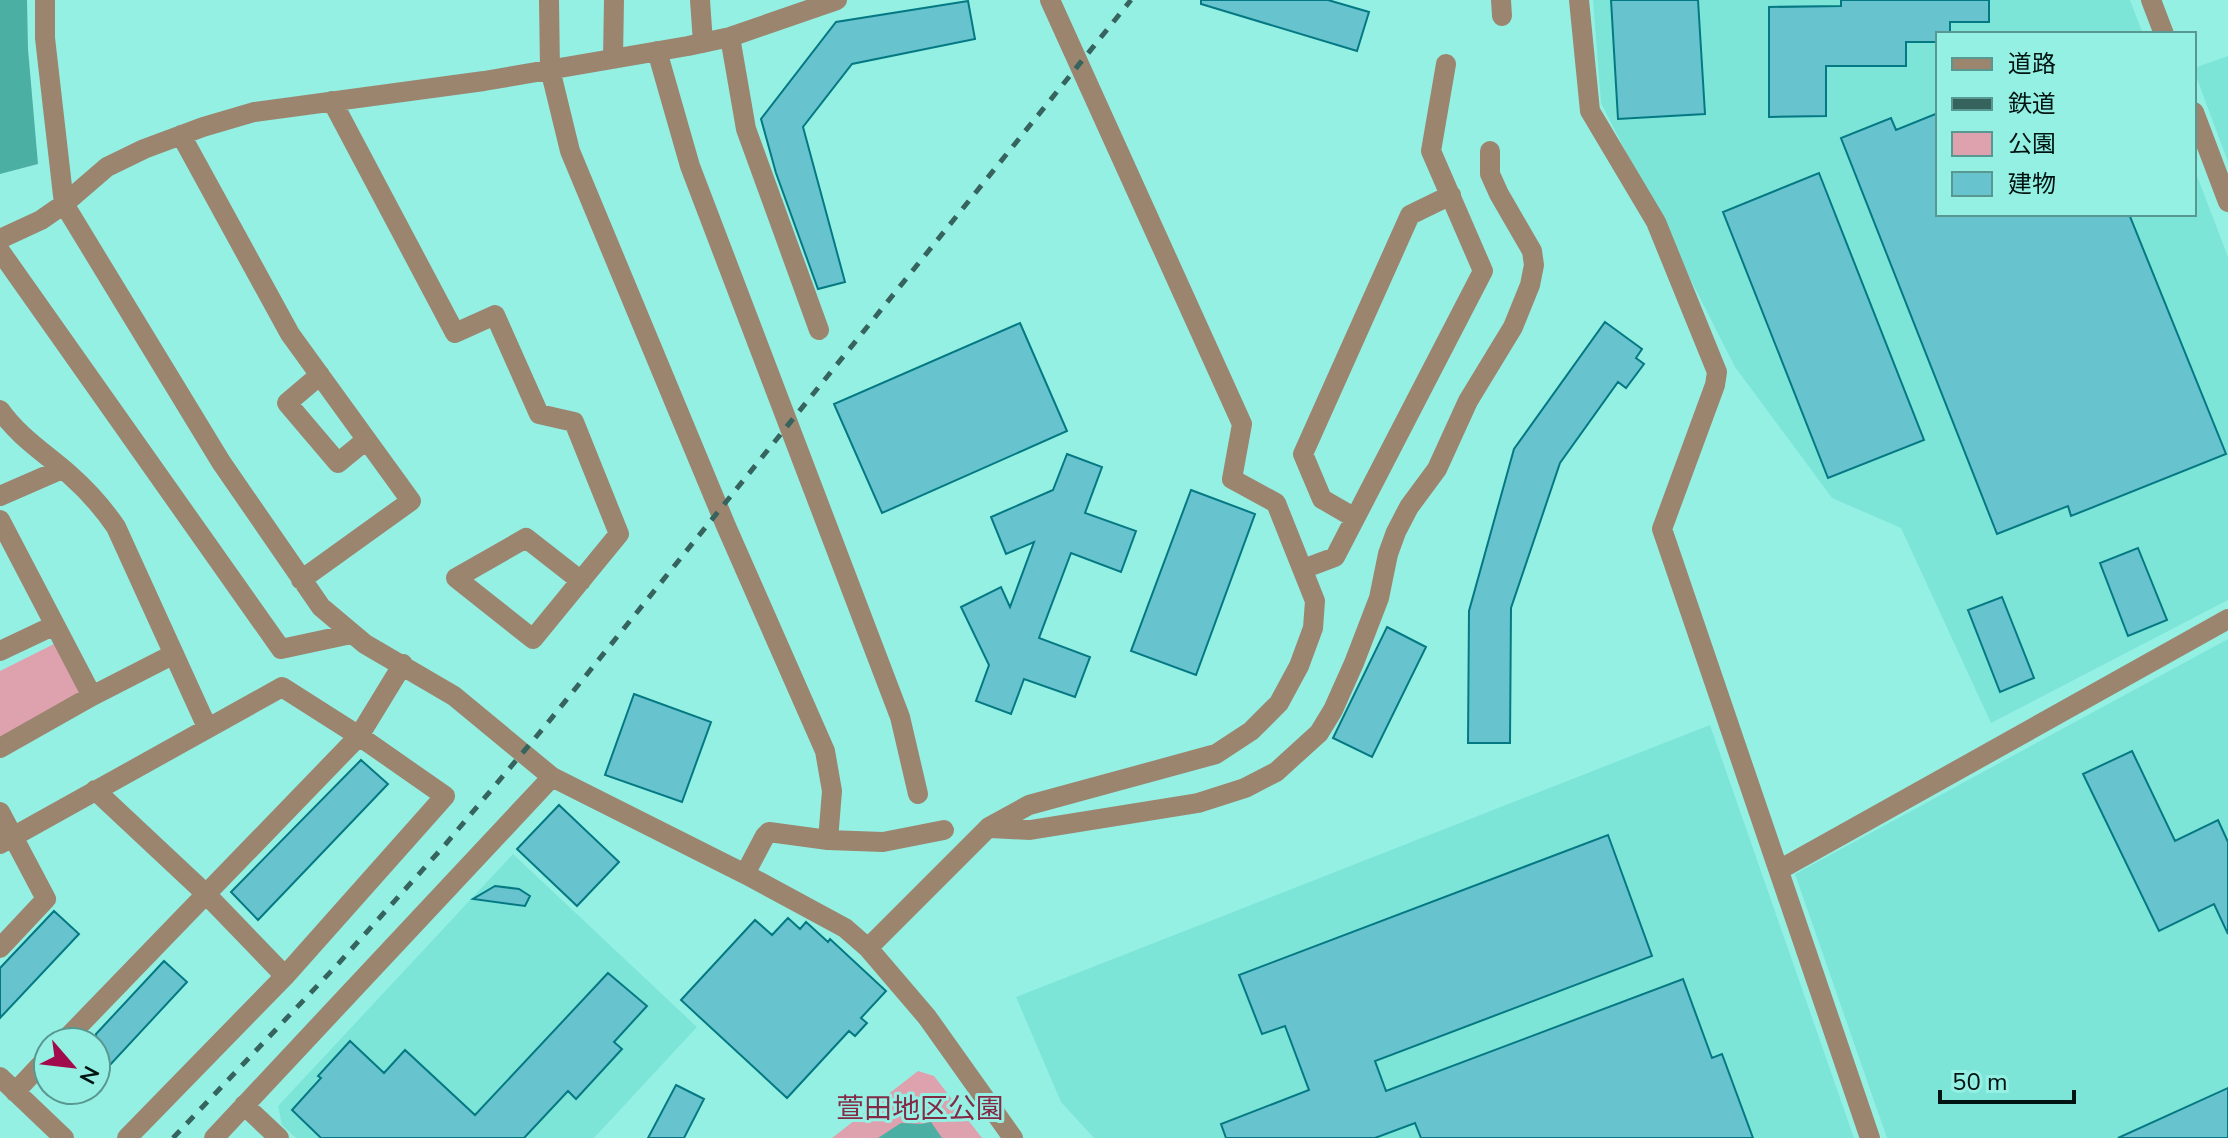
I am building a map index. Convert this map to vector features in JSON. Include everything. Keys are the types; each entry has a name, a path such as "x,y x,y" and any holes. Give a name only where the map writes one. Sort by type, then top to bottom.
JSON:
{"street":[{"path":"45,0 45,38 64,204 221,462 321,607 351,634 454,696 552,777 845,928 868,948 927,1017 1013,1138"},
{"path":"549,0 550,69 570,151 726,526 825,751 832,791 828,840"},
{"path":"613,59 614,0"},
{"path":"700,0 703,43"},
{"path":"0,239 41,220 107,167 181,135 254,112 484,81 703,43 730,37 837,0"},
{"path":"868,948 989,827 1029,805 1216,754 1251,731 1279,703 1299,666 1313,628 1315,601 1276,503 1232,479 1242,424 1050,0"},
{"path":"1579,0 1590,111 1656,222 1717,372 1715,385 1662,529 1870,1138"},
{"path":"2151,0 2163,32"},
{"path":"730,37 746,129 819,330"},
{"path":"657,51 690,166 900,717 918,794"},
{"path":"1303,569 1335,557 1483,271 1431,151 1446,64"},
{"path":"332,101 455,333 495,315 539,414 574,422 619,534 581,581 533,639 456,578 526,538 581,581"},
{"path":"2196,117 2228,202"},
{"path":"181,135 290,334 411,501 301,580"},
{"path":"989,827 1030,830 1198,803 1245,788 1276,772 1319,733 1354,663 1379,598 1396,532 1409,507 1437,469 1468,401 1513,327 1530,285 1534,265 1532,251 1490,174 1490,151"},
{"path":"1355,518 1322,499 1303,454 1410,215 1451,195"},
{"path":"0,251 281,649 351,634"},
{"path":"320,375 287,403 338,463 366,440"},
{"path":"0,410 16,431 62,469 97,503 116,527 207,727"},
{"path":"0,496 62,469"},
{"path":"0,520 92,696"},
{"path":"1779,870 2228,619"},
{"path":"0,651 55,625"},
{"path":"0,748 174,654"},
{"path":"78,1026 359,736 403,664"},
{"path":"6,841 282,687 445,796 285,976 127,1138"},
{"path":"214,1138 552,777"},
{"path":"95,790 205,893 285,976"},
{"path":"0,812 6,841 46,899 0,948"},
{"path":"745,874 769,832 828,840 883,842 944,830"},
{"path":"15,1092 32,1074"},
{"path":"0,1077 64,1138"},
{"path":"244,1105 279,1138"}],"shaded area":[{"path":"0,0 27,0 38,164 0,174"},
{"path":"1593,0 2130,0 2142,32 1936,32 1936,216 2196,216 2196,173 2228,257 2228,600 1991,723 1901,528 1832,498 1735,367 1601,103"},
{"path":"2228,56 2228,162 2196,76 2196,67"},
{"path":"2228,639 2228,1138 1887,1138 1795,874"},
{"path":"1710,725 1854,1138 1094,1138 1061,1102 1016,997"},
{"path":"513,854 697,1027 594,1138 296,1138 282,1125 278,1106"},
{"path":"931,1122 942,1138 878,1138 901,1123"}],"green space":[{"path":"56,643 81,688 79,695 0,742 0,671"},
{"name":"萱田地区公園","path":"918,1071 934,1076 982,1138 832,1138"}],"building":[{"path":"1201,0 1328,0 1369,12 1357,51 1201,4"},
{"path":"1611,0 1698,0 1705,114 1618,119"},
{"path":"1841,0 1989,0 1989,22 1950,22 1950,32 1936,32 1936,42 1906,42 1906,66 1826,66 1826,116 1769,117 1769,7 1841,6"},
{"path":"968,1 975,39 852,64 803,127 845,282 818,289 776,173 761,119 836,22"},
{"path":"1936,114 1936,216 2130,216 2226,454 2071,516 2068,506 1997,534 1841,138 1891,118 1896,130"},
{"path":"1819,173 1924,440 1828,478 1723,212"},
{"path":"1605,322 1642,349 1636,358 1644,364 1626,388 1618,382 1560,463 1511,608 1510,743 1468,743 1469,611 1514,449"},
{"path":"1020,323 1067,431 882,513 834,404"},
{"path":"1067,454 1102,467 1085,513 1136,531 1121,572 1071,553 1039,638 1090,657 1075,697 1024,679 1011,714 976,701 989,665 961,607 1001,587 1010,607 1034,542 1006,554 991,517 1053,490"},
{"path":"1191,490 1255,514 1196,675 1131,651"},
{"path":"2138,548 2167,620 2128,636 2100,563"},
{"path":"2002,597 2034,678 2000,692 1968,610"},
{"path":"1387,627 1426,647 1372,757 1333,738"},
{"path":"634,694 711,722 682,802 605,775"},
{"path":"2132,751 2175,841 2218,820 2228,842 2228,934 2214,904 2159,931 2083,774"},
{"path":"361,760 388,784 258,920 231,892"},
{"path":"559,805 619,862 577,906 517,849"},
{"path":"1608,835 1652,956 1375,1061 1386,1091 1683,979 1712,1058 1722,1054 1753,1138 1421,1138 1415,1123 1375,1138 1226,1138 1221,1124 1309,1090 1285,1026 1262,1034 1239,975"},
{"path":"495,886 519,889 530,896 525,906 473,899"},
{"path":"54,911 79,934 0,1018 0,968"},
{"path":"788,918 800,929 806,922 828,942 830,939 886,991 861,1018 867,1023 855,1036 849,1031 787,1098 681,1000 755,920 772,935"},
{"path":"164,961 187,982 112,1063 112,1026 103,1026"},
{"path":"608,973 647,1006 614,1042 622,1049 576,1099 568,1091 524,1138 321,1138 292,1110 350,1041 384,1073 405,1050 475,1115"},
{"path":"676,1085 704,1099 684,1138 648,1138"},
{"path":"2228,1088 2228,1138 2118,1138"}],"railway":[{"path":"173,1138 338,964 444,846 546,725 1131,0"}]}
